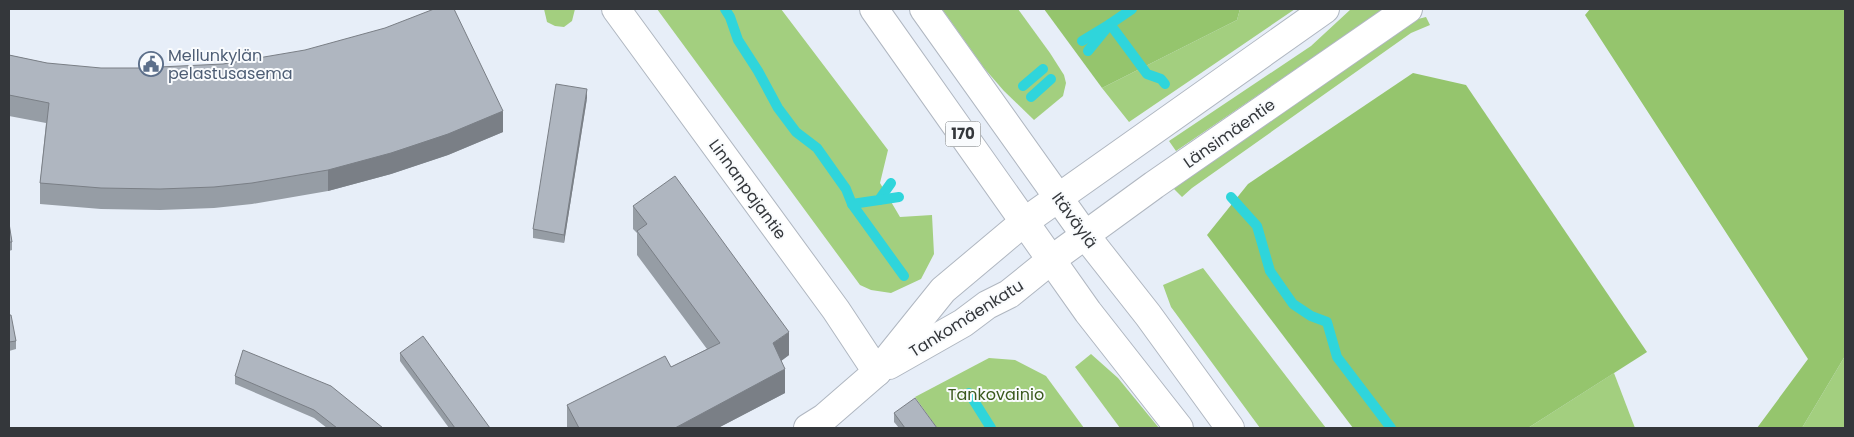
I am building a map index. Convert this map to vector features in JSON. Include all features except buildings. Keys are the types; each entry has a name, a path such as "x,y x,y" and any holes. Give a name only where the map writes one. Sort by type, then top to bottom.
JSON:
{"main road":[{"name":"Linnanpajantie","path":"616,9 844,322 877,372"},
{"name":"170","path":"874,9 1088,312 1179,428"},
{"name":"Itäväylä","path":"924,9 1085,235 1136,300 1230,428"},
{"path":"1024,222 1325,9"},
{"name":"Länsimäentie","path":"1051,260 1408,9"},
{"name":"Tankomäenkatu","path":"808,428 824,418 877,372 943,290 1024,222"},
{"name":"Tankomäenkatu","path":"877,372 963,323 987,306 1009,294 1051,260"}],"green space":[{"path":"544,9 575,9 572,21 564,27 555,26 547,22"},
{"path":"657,9 781,9 888,150 880,183 900,217 932,215 934,254 921,279 891,293 871,290 860,285"},
{"path":"942,9 1018,9 1064,75 1066,83 1063,96 1034,120 1004,91 984,68"},
{"path":"1044,9 1240,9 1237,20 1102,88"},
{"path":"1240,9 1295,9 1129,122 1102,88 1237,20"},
{"path":"1351,9 1384,9 1176,151 1169,141 1311,46"},
{"path":"1590,9 1845,9 1845,356 1802,428 1757,428 1808,359 1585,15"},
{"path":"1426,17 1430,25 1411,33 1182,197 1174,189 1188,175 1414,20"},
{"path":"1413,73 1466,85 1647,352 1528,428 1353,428 1207,235 1248,184"},
{"path":"1203,268 1326,428 1260,428 1171,307 1163,285"},
{"path":"1091,354 1118,378 1159,428 1120,428 1075,367"},
{"path":"1845,356 1845,428 1802,428"},
{"name":"Tankovainio","path":"989,358 1015,360 1046,376 1084,428 937,428 915,397"},
{"path":"1614,373 1635,428 1528,428"}],"waterway":[{"path":"725,9 730,17 738,40 758,71 778,108 796,132 817,148 846,189 852,204 879,200 891,183"},
{"path":"1082,41 1132,9"},
{"path":"1088,51 1110,24 1147,74 1161,79 1165,84"},
{"path":"1023,86 1043,69"},
{"path":"1031,97 1051,79"},
{"path":"879,200 899,197"},
{"path":"1231,197 1257,226 1270,271 1293,304 1311,316 1327,322 1337,357 1391,428"},
{"path":"852,204 904,276"},
{"path":"969,393 991,428"}],"place":[{"name":"Mellunkylän pelastusasema","path":"151,64"}]}
